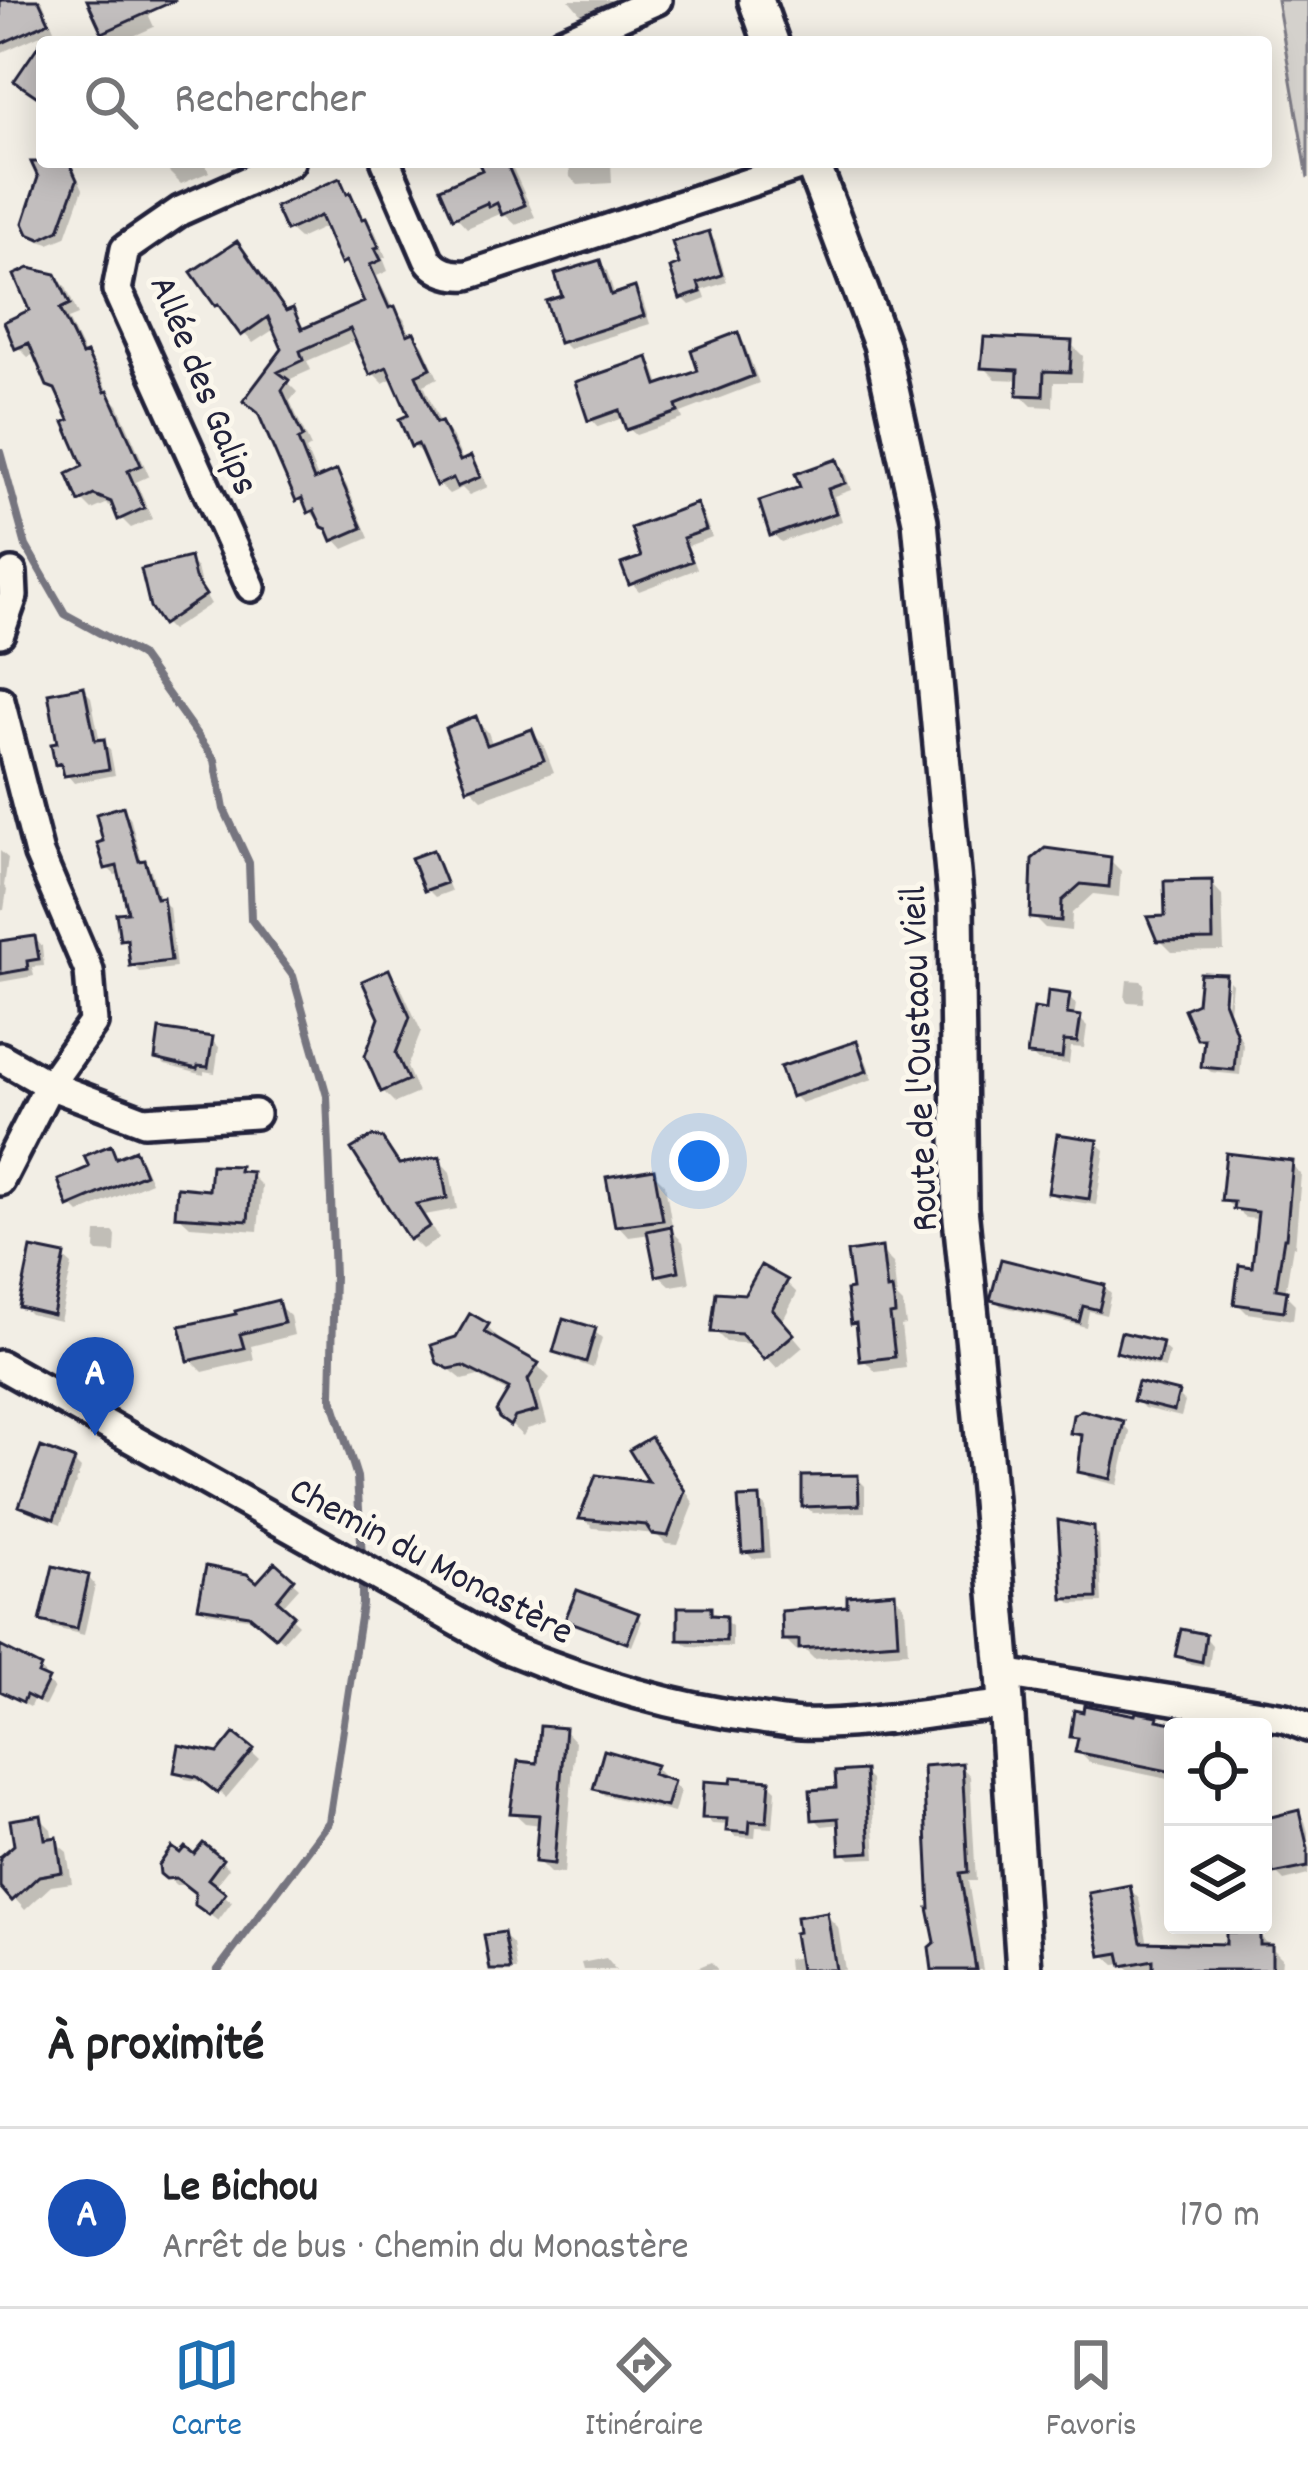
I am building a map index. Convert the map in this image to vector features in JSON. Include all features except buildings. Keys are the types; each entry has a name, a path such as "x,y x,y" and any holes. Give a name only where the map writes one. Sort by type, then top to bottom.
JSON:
{"street":[{"path":"575,36 656,0"},
{"path":"756,0 769,36"},
{"name":"Allée des Galips","path":"251,587 117,290 125,249 180,211 277,168"},
{"path":"389,168 428,259 454,276 793,168"},
{"name":"Route de l'Oustaou Vieil","path":"813,168 881,344 920,520 956,905 959,1208 986,1466 1024,1970"},
{"path":"0,633 13,596 12,573"},
{"path":"0,701 39,854 89,971 93,1023 50,1085 0,1181"},
{"path":"0,1057 50,1085 144,1120 255,1114"},
{"name":"Chemin du Monastère","path":"0,1365 505,1648 577,1677 699,1711 800,1724 908,1718 959,1708 1005,1689 1285,1718 1308,1727"}],"shaded area":[{"path":"1277,0 1308,0 1308,178"}],"waterway":[{"path":"0,452 26,546 65,614 140,655 215,760 224,809 249,863 251,919 293,976 327,1096 334,1276 331,1395 357,1477 362,1557"},
{"path":"218,1970 329,1822 362,1580"}],"place":[{"name":"Le Bichou","path":"95,1436"}]}
